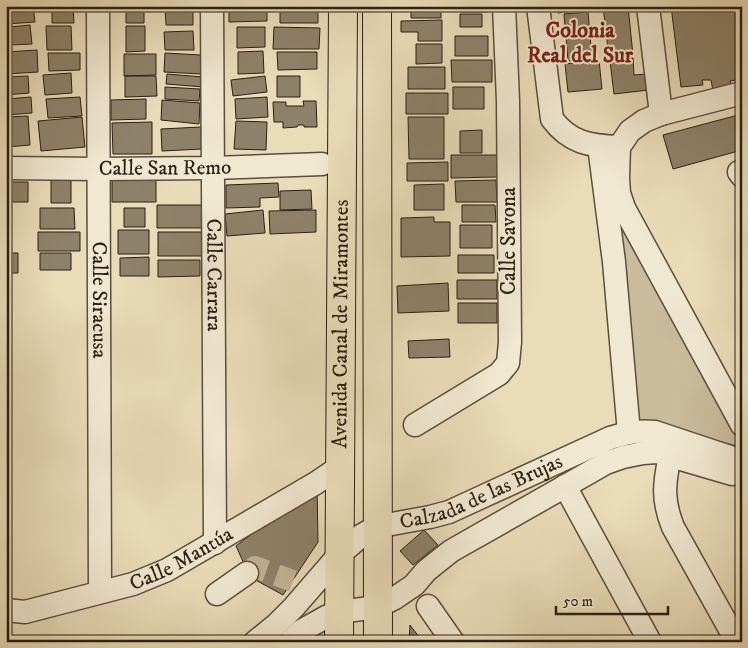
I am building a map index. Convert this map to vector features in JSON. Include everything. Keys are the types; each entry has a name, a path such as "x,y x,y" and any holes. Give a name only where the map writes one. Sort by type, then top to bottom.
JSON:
{"main road":[{"name":"Avenida Canal de Miramontes","path":"339,642 344,6"},
{"name":"Avenida Canal de Miramontes","path":"377,6 378,642"}],"street":[{"name":"Calle Siracusa","path":"98,6 100,592"},
{"name":"Calle Carrara","path":"212,6 214,543"},
{"name":"Calle Savona","path":"416,425 499,374 508,363 510,342 508,111 504,6"},
{"path":"538,6 552,118 560,129 572,138 609,147"},
{"path":"648,6 661,114"},
{"path":"609,147 644,121 661,114 742,93"},
{"path":"609,147 624,208 742,425"},
{"path":"609,147 614,262 629,433"},
{"name":"Calle San Remo","path":"6,168 213,168 322,164"},
{"path":"614,262 646,248"},
{"name":"Calzada de las Brujas","path":"255,642 282,619 302,584 362,535 377,528 449,512 610,438 642,431 655,432 742,461"},
{"name":"Calzada de las Brujas","path":"290,642 313,623 339,612 378,607 395,598 405,592 440,559 452,551 574,481 623,457 657,452 742,476"},
{"path":"670,456 664,490 668,515 738,642"},
{"path":"565,458 573,458 574,467 578,471 574,481 650,642"},
{"name":"Calle Mantúa","path":"6,610 25,612 133,584 167,570 316,483 341,466"},
{"path":"217,594 247,573"},
{"path":"428,606 453,642"}],"shaded area":[{"path":"614,216 624,218 742,441 742,447 637,420"}],"building":[{"path":"6,6 33,6 35,22 6,24"},
{"path":"52,6 73,6 74,23 52,23"},
{"path":"126,6 144,6 144,23 126,23"},
{"path":"165,6 193,6 193,25 166,25"},
{"path":"229,6 267,6 267,21 229,22"},
{"path":"280,6 318,6 318,23 280,23"},
{"path":"411,6 441,6 441,18 411,18"},
{"path":"461,6 488,6 488,12 461,12"},
{"path":"557,6 581,6 581,10 558,13"},
{"path":"603,6 628,6 633,55 609,58"},
{"path":"671,6 742,6 742,79 730,81 732,86 713,91 711,80 702,80 703,85 681,87"},
{"path":"588,12 592,58 568,61 564,14"},
{"path":"460,14 482,14 482,27 460,27"},
{"path":"442,20 442,41 418,41 418,32 401,32 401,21"},
{"path":"30,25 32,44 11,45 10,27"},
{"path":"46,26 71,26 72,50 47,50"},
{"path":"126,26 145,26 145,51 126,52"},
{"path":"237,27 265,27 265,47 237,48"},
{"path":"274,27 320,28 319,49 273,49"},
{"path":"193,31 194,50 165,50 164,32"},
{"path":"455,36 488,36 488,56 455,56"},
{"path":"416,44 442,44 442,63 416,64"},
{"path":"37,50 38,72 6,74 6,52"},
{"path":"263,51 264,73 238,74 238,52"},
{"path":"277,52 317,52 317,69 278,70"},
{"path":"48,53 80,53 80,70 49,71"},
{"path":"165,53 201,55 201,74 164,72"},
{"path":"124,54 156,54 156,75 124,76"},
{"path":"633,58 634,75 647,74 649,90 614,94 610,61"},
{"path":"451,60 492,60 492,82 452,82"},
{"path":"599,60 602,89 568,92 565,64"},
{"path":"408,67 445,67 445,89 408,89"},
{"path":"71,73 72,93 45,95 43,75"},
{"path":"167,74 204,77 203,87 166,84"},
{"path":"28,76 29,93 6,95 6,77"},
{"path":"125,76 156,76 157,96 125,97"},
{"path":"265,76 267,92 233,96 231,80"},
{"path":"277,76 300,76 300,97 277,97"},
{"path":"165,87 200,89 199,101 165,99"},
{"path":"453,87 484,87 484,109 453,109"},
{"path":"406,93 448,93 448,114 406,114"},
{"path":"31,97 32,113 6,115 6,99"},
{"path":"80,97 82,116 48,118 46,99"},
{"path":"267,97 268,117 236,119 235,99"},
{"path":"146,99 146,119 111,120 111,100"},
{"path":"162,100 200,103 199,124 161,120"},
{"path":"303,101 316,101 317,127 298,125 297,127 283,128 283,122 274,122 273,102 286,102 286,106 304,106"},
{"path":"742,114 742,150 673,169 663,135"},
{"path":"28,116 30,145 7,147 6,117"},
{"path":"82,117 85,147 41,151 38,121"},
{"path":"408,117 444,117 444,159 409,159"},
{"path":"236,121 267,122 266,150 234,149"},
{"path":"152,122 152,154 113,154 112,123"},
{"path":"201,127 202,149 162,151 161,129"},
{"path":"482,130 482,153 460,153 460,131"},
{"path":"451,155 498,155 498,177 451,178"},
{"path":"448,162 448,181 407,181 407,163"},
{"path":"51,177 71,177 71,203 51,203"},
{"path":"112,178 156,178 156,202 112,202"},
{"path":"496,180 497,202 456,202 455,181"},
{"path":"6,182 28,182 28,202 6,202"},
{"path":"278,183 279,197 260,198 260,207 226,208 226,185"},
{"path":"444,184 444,210 414,210 414,185"},
{"path":"311,190 312,209 280,210 280,191"},
{"path":"157,205 202,205 202,228 157,228"},
{"path":"462,205 495,205 496,222 462,222"},
{"path":"40,208 74,208 75,229 40,229"},
{"path":"124,208 145,208 145,227 124,227"},
{"path":"263,210 265,233 227,236 225,214"},
{"path":"316,210 316,232 270,234 269,211"},
{"path":"434,217 434,222 450,222 450,256 401,257 401,218"},
{"path":"460,225 492,225 492,248 460,248"},
{"path":"118,230 149,230 149,254 118,254"},
{"path":"38,232 80,232 80,251 38,251"},
{"path":"158,232 203,232 204,256 158,256"},
{"path":"6,253 18,253 18,273 6,273"},
{"path":"40,253 71,253 71,270 40,270"},
{"path":"458,255 494,255 494,273 458,273"},
{"path":"149,257 149,276 120,276 120,258"},
{"path":"158,260 200,260 200,276 158,277"},
{"path":"457,280 497,280 497,299 457,299"},
{"path":"448,283 449,311 398,313 397,286"},
{"path":"458,303 497,303 497,323 458,323"},
{"path":"449,339 450,357 409,358 408,341"},
{"path":"317,485 318,542 283,595 250,577 236,546"},
{"path":"424,530 438,545 413,565 400,551"},
{"path":"410,625 423,642 409,642"}],"tunnel":[{"path":"247,573 255,567 293,581"}],"district":[{"name":"Colonia Real del Sur","path":"580,42"}]}
